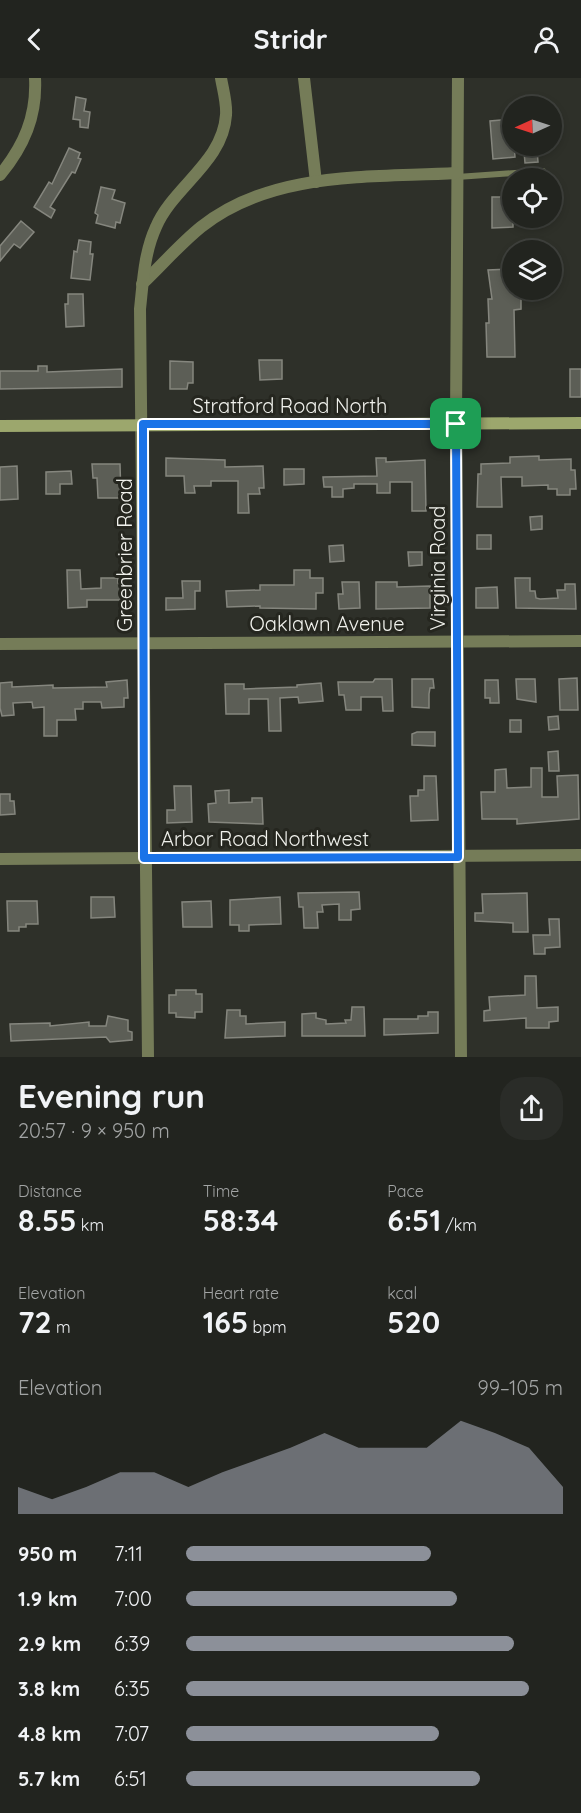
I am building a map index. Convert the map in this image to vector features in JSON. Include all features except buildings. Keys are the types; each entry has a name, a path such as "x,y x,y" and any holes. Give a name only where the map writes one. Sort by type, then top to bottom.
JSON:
{"main road":[{"name":"Stratford Road North","path":"0,426 581,423"}],"street":[{"path":"0,175 18,153 31,121 36,92 34,78"},
{"name":"Greenbrier Road","path":"148,1057 144,858 143,424 140,309 147,253 156,226 170,204 210,158 218,141 226,116 221,78"},
{"path":"304,78 316,182"},
{"name":"Virginia Road","path":"458,78 456,424 460,1057"},
{"path":"142,284 190,237 225,211 250,198 276,189 316,182 457,175"},
{"name":"Oaklawn Avenue","path":"0,644 581,641"},
{"name":"Arbor Road Northwest","path":"0,860 581,855"}],"lane":[{"path":"457,175 502,173"}],"route":[{"path":"143,424 456,424 458,857 144,858 143,424"}]}
